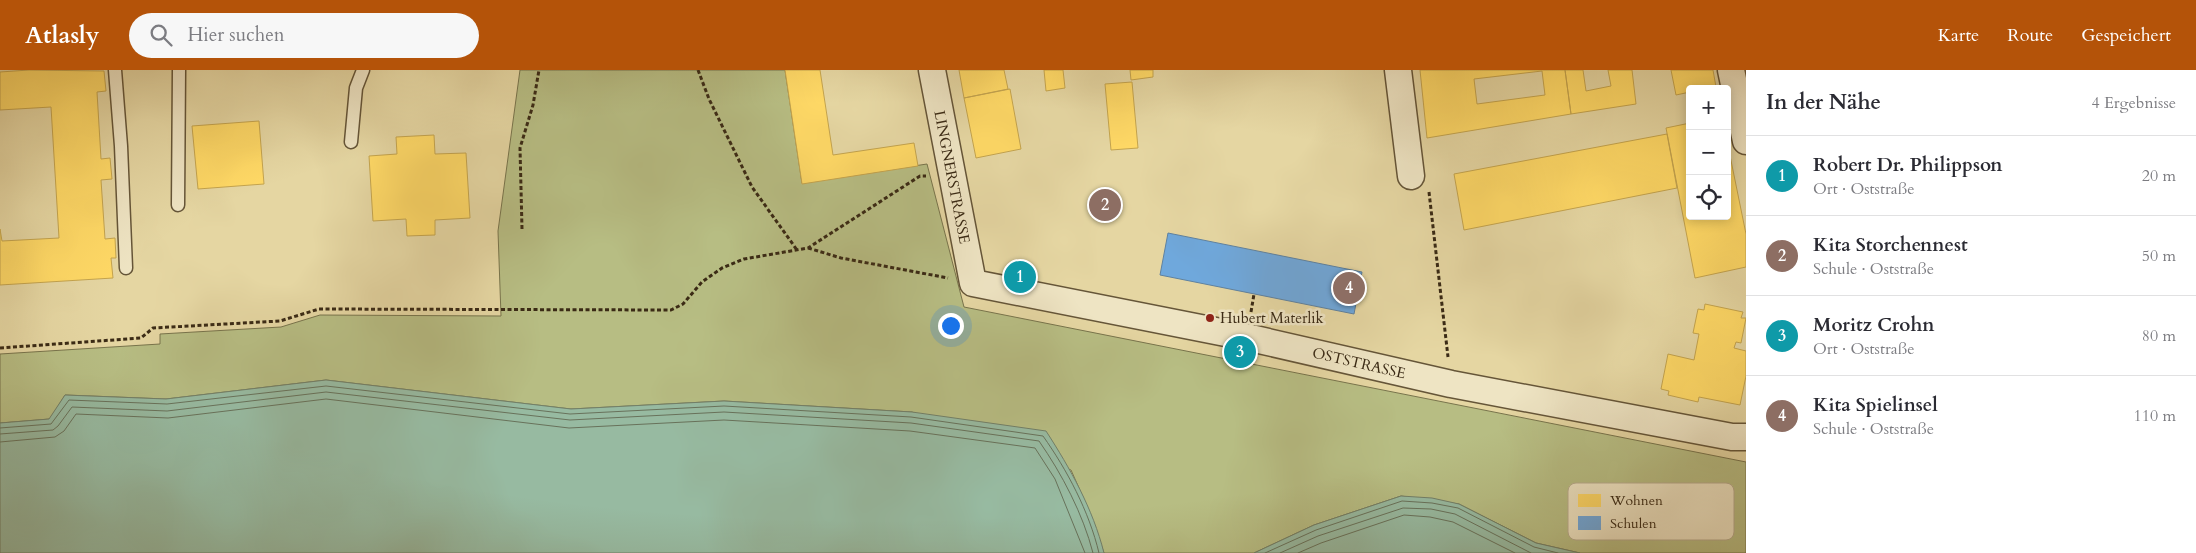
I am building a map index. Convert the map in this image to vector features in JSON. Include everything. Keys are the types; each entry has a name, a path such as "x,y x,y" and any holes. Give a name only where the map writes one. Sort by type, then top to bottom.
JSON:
{"street":[{"name":"LINGNERSTRASSE","path":"932,70 973,283"},
{"path":"1398,70 1411,176"},
{"path":"1731,70 1746,141"},
{"name":"OSTSTRASSE","path":"973,283 1246,337 1451,384 1732,437 1746,437"}],"lane":[{"path":"115,70 121,146 126,268"},
{"path":"178,205 180,70"},
{"path":"351,142 356,88 363,70"}],"path":[{"path":"522,229 520,148 526,120 533,105 539,70"},
{"path":"698,70 709,98 752,187 797,250"},
{"path":"0,348 141,338 152,328 280,321 319,309 671,310 683,304 702,282 722,268 744,259 808,248 920,176 952,175"},
{"path":"1411,176 1429,188 1451,384"},
{"path":"808,248 841,258 973,283"}],"shaded area":[{"path":"520,70 785,70 802,183 927,164 964,307 1746,462 1746,553 1580,553 1536,543 1459,504 1401,496 1314,525 1254,553 1104,553 1090,513 1071,470 912,412 724,401 571,409 326,380 166,399 65,395 50,419 0,423 0,354 160,344 160,334 281,327 320,315 501,316 498,231"}],"water":[{"path":"326,380 571,409 724,401 912,412 1046,431 1080,489 1094,521 1104,553 0,553 0,423 49,419 65,395 166,399"},
{"path":"1401,496 1432,498 1459,504 1536,543 1580,553 1254,553 1314,525"}],"building: Wohnen":[{"path":"29,70 104,71 106,91 97,92 101,159 110,158 112,179 101,180 105,239 115,238 116,258 111,258 113,278 0,285 0,229 2,241 59,238 51,107 0,110 0,72"},
{"path":"785,70 820,70 833,155 914,143 918,166 802,184"},
{"path":"959,70 1004,70 1008,89 964,98"},
{"path":"1044,70 1063,70 1065,88 1046,91"},
{"path":"1130,70 1153,70 1153,77 1131,80"},
{"path":"1420,70 1565,70 1571,114 1427,138","holes":["1542,71 1545,95 1477,104 1474,79"]},
{"path":"1565,70 1583,70 1586,91 1611,86 1608,70 1632,70 1636,104 1571,114"},
{"path":"1671,70 1713,70 1716,85 1686,85 1686,93 1676,95"},
{"path":"1132,82 1138,148 1111,150 1105,84"},
{"path":"1010,89 1021,149 976,158 964,98"},
{"path":"259,121 264,184 198,189 192,126"},
{"path":"1686,124 1686,220 1731,220 1731,161 1746,234 1746,267 1695,278 1666,128"},
{"path":"1667,134 1677,188 1464,230 1454,174"},
{"path":"434,135 435,154 466,153 470,218 435,220 435,235 407,236 406,219 373,221 369,156 397,154 396,137"},
{"path":"1705,304 1743,312 1741,318 1746,318 1741,343 1736,342 1734,348 1746,351 1746,376 1740,405 1699,397 1698,402 1668,395 1669,391 1661,389 1668,354 1694,360 1699,334 1693,333 1698,309 1704,310"}],"building: Schulen":[{"path":"1168,233 1362,272 1354,314 1160,275"}],"place":[{"name":"Kita Storchennest","path":"1105,205"},
{"name":"Robert Dr. Philippson","path":"1020,277"},
{"name":"Kita Spielinsel","path":"1349,288"},
{"name":"Hubert Materlik","path":"1210,318"},
{"name":"Moritz Crohn","path":"1240,352"}]}
